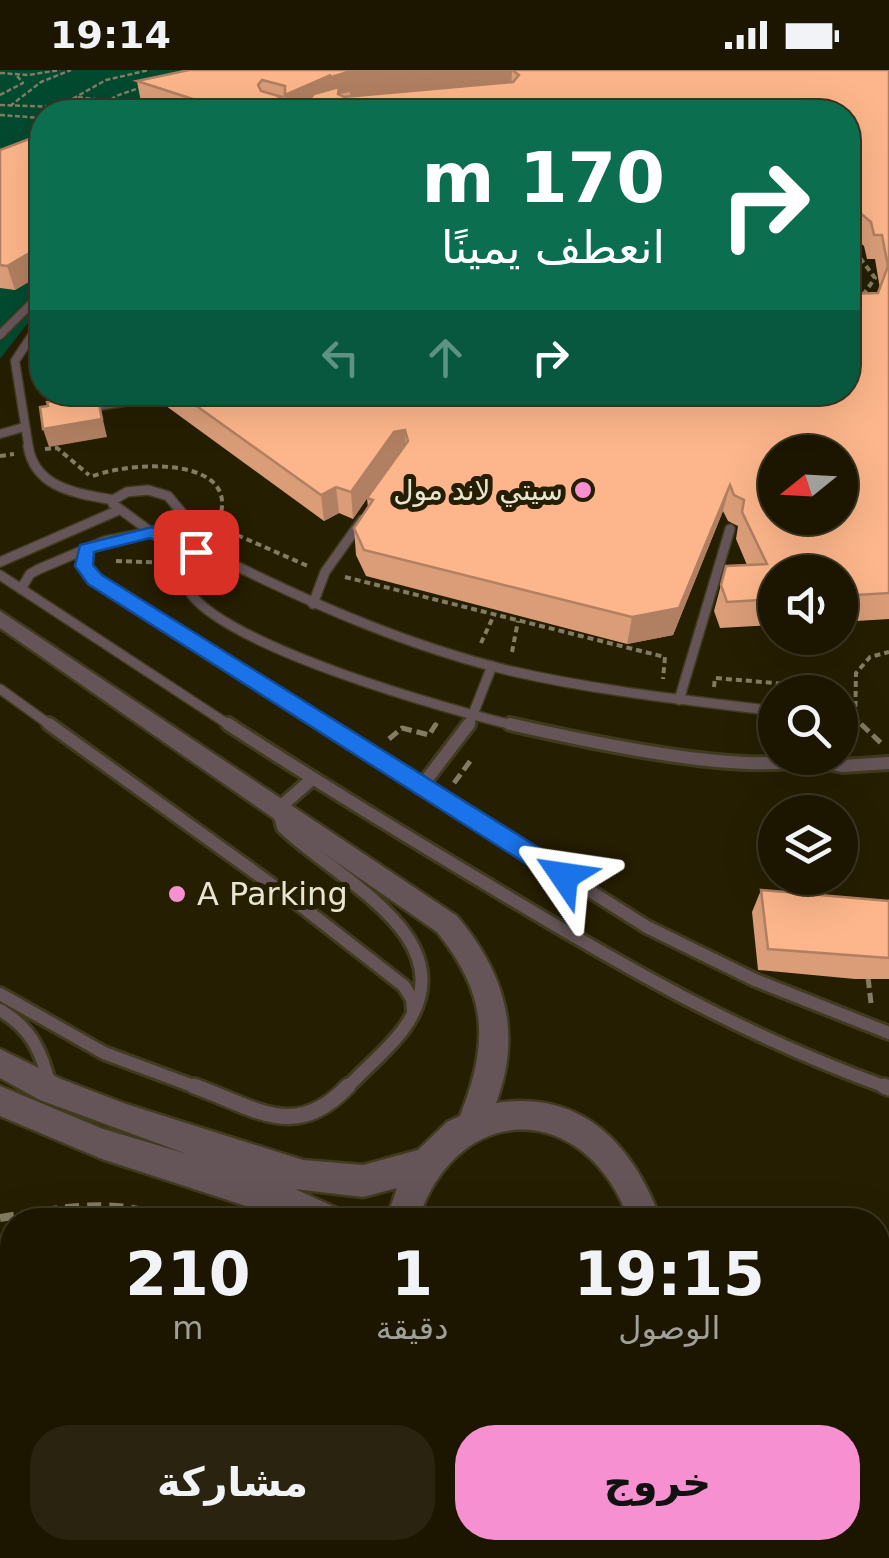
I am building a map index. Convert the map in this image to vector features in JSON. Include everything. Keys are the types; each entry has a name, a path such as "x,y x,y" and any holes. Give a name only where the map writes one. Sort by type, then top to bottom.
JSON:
{"street":[{"path":"0,618 447,924 477,962 494,1008 496,1033 489,1086 473,1123"},
{"path":"0,1064 51,1090 126,1119 303,1176 364,1181 422,1166"},
{"path":"0,1101 102,1144 271,1194 300,1208"},
{"path":"404,1208 407,1194 436,1148 473,1123 503,1115 533,1115 563,1123 591,1138 615,1160 640,1208"}],"lane":[{"path":"0,335 30,305"},
{"path":"30,336 15,361 31,463 40,476 66,490 116,505 152,532 214,560 226,561 313,604 492,666 679,700 758,709"},
{"path":"77,409 102,405"},
{"path":"0,434 41,415"},
{"path":"0,562 116,505 136,490 159,492 176,502 182,518 166,530 86,548 30,574 21,589"},
{"path":"313,604 325,572 369,510"},
{"path":"679,700 730,529"},
{"path":"86,548 84,566 95,580 647,927 754,980 889,1033"},
{"path":"214,560 186,586 192,602 312,662 475,714 634,749 758,762"},
{"path":"0,576 312,778 703,1010 810,1060 889,1088"},
{"path":"421,786 458,744 475,714 492,666"},
{"path":"0,690 300,904 404,986 412,1000 412,1015"},
{"path":"858,765 889,763"},
{"path":"0,994 104,1053 292,1120 319,1114 412,1015 423,978 409,936 389,913 289,835 280,822 278,808 312,778"},
{"path":"0,1010 20,1024 43,1049 51,1090"}],"path":[{"path":"0,74 60,70"},
{"path":"10,106 34,87 71,70"},
{"path":"68,100 122,76 150,70"},
{"path":"15,75 22,78 19,88"},
{"path":"74,96 110,100 146,86 122,76"},
{"path":"0,94 34,87"},
{"path":"0,105 30,106"},
{"path":"0,116 30,117"},
{"path":"860,257 875,278 860,299"},
{"path":"860,262 864,262"},
{"path":"860,292 865,293"},
{"path":"220,528 325,572 665,658 661,678 713,691 715,678 758,681"},
{"path":"856,675 870,657 889,652"},
{"path":"858,722 889,750"},
{"path":"867,968 871,1003"},
{"path":"91,1208 125,1208"}],"green space":[{"path":"0,70 506,70 381,100 30,100 30,320 0,359"}],"building":[{"path":"189,70 364,70 328,78 331,75 285,95 285,86 262,80 258,85 261,91 282,97 275,100 196,100 137,81"},
{"path":"487,70 512,70 349,84"},
{"name":"سيتي لاند مول","path":"512,70 889,70 889,593 858,595 858,555 763,555 742,512 744,500 734,495 730,485 679,608 632,617 364,550 354,528 373,500 367,498 408,441 405,430 394,432 351,492 336,487 321,495 195,405 860,405 860,294 878,293 888,266 882,235 874,235 871,222 860,213 860,100 309,100 314,94 339,87 338,94 344,97 513,82 519,75"},
{"path":"30,139 30,253 7,266 0,265 0,150"},
{"path":"99,405 102,419 43,429 40,407"},
{"name":"سيتي لاند مول","path":"758,564 758,600 727,602 721,585 726,566"},
{"path":"762,895 889,901 889,958 768,949"}],"place":[{"name":"سيتي لاند مول","path":"583,490"},
{"name":"A Parking","path":"177,894"}],"route":[{"path":"196,552 152,532 104,541 86,548 83,557 84,566 95,580 564,876"}]}
